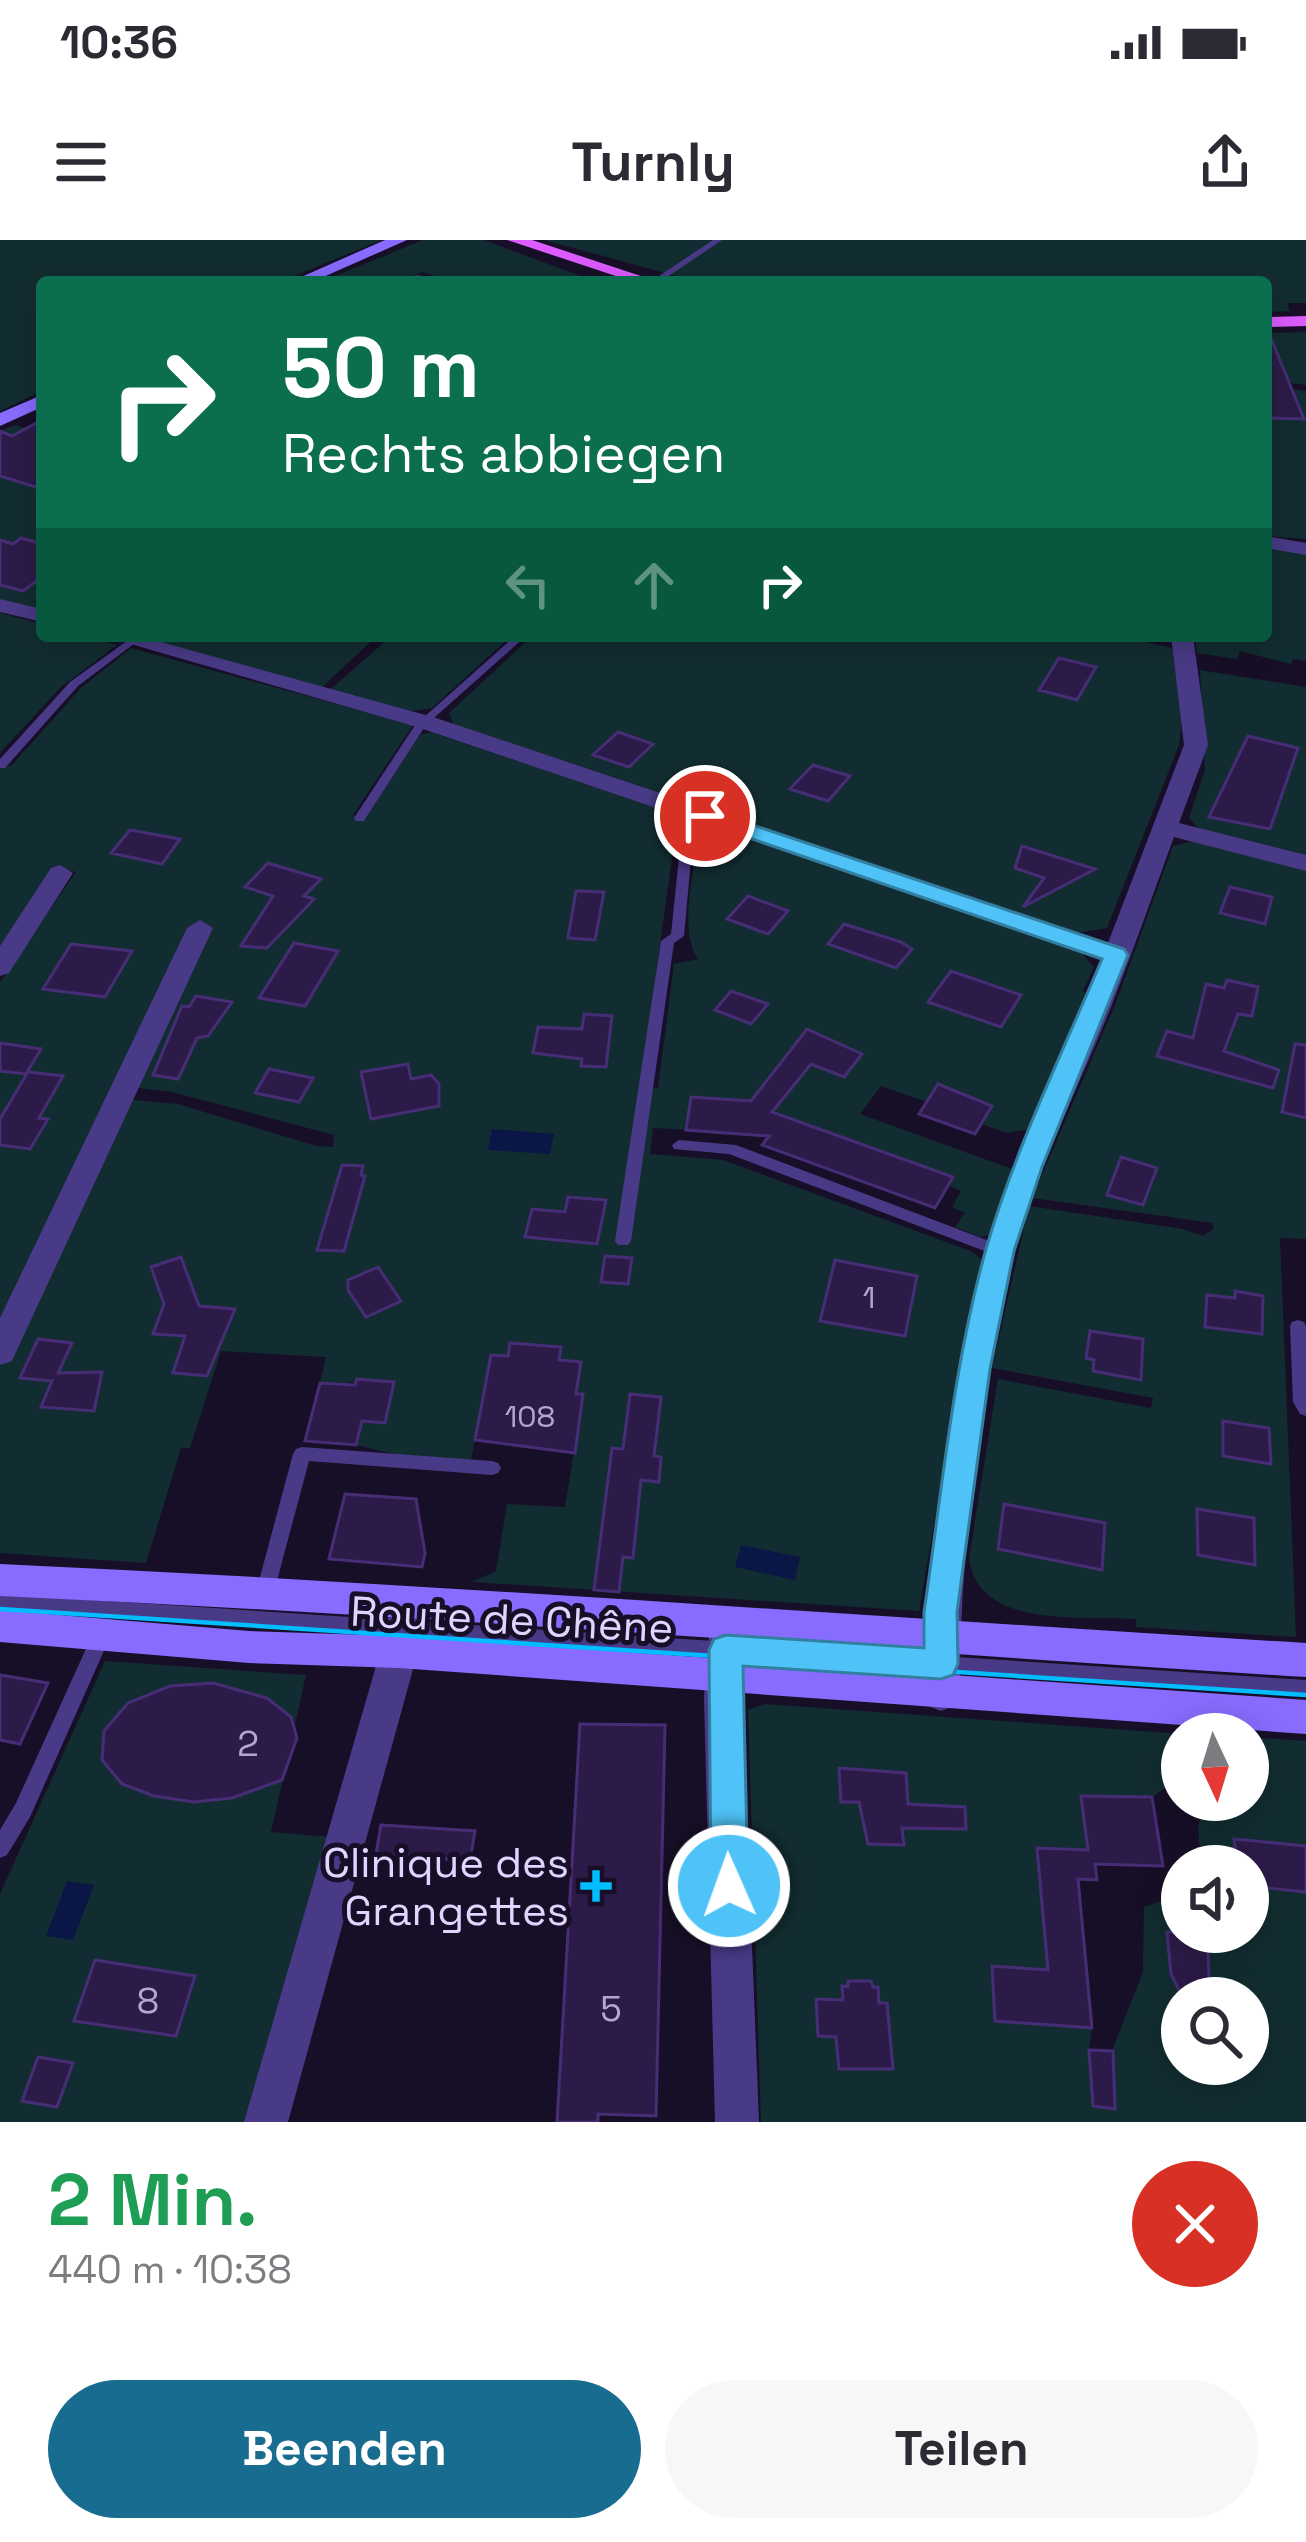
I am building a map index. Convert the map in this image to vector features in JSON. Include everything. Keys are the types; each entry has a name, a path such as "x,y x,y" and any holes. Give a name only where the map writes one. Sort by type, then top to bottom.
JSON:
{"main road":[{"path":"312,276 399,240"},
{"path":"517,240 633,276"},
{"path":"1272,322 1306,321"},
{"path":"0,420 36,403"},
{"name":"Route de Chêne","path":"0,1580 265,1592 403,1628 726,1651 941,1664 1306,1660"},
{"name":"Route de Chêne","path":"0,1626 259,1651 403,1628 941,1664 1306,1717"}],"street":[{"path":"1272,543 1306,549"},
{"path":"0,605 36,614"},
{"path":"137,642 424,722 1116,955"},
{"path":"941,1664 975,1369 1000,1251 1028,1167 1196,746 1183,642"},
{"path":"1165,827 1306,863"},
{"path":"0,967 61,873"},
{"path":"0,1352 200,928"},
{"path":"266,2122 403,1628"},
{"path":"726,1651 736,2122"}],"lane":[{"path":"661,276 718,240"},
{"path":"1,765 119,642"},
{"path":"360,818 424,722 514,642"},
{"path":"623,1241 668,941 677,936 687,838 705,816"},
{"path":"679,1145 731,1150 1000,1251"},
{"path":"1298,1326 1300,1402 1306,1409"},
{"path":"265,1592 302,1454 492,1468"},
{"path":"0,1602 403,1628"},
{"path":"0,1848 23,1810 103,1633"},
{"path":"941,1664 1306,1688"}],"green space":[{"path":"0,240 382,240 295,276 36,276 36,394 0,411"},
{"path":"423,240 484,240 580,276 435,276 422,272 335,276"},
{"path":"544,240 1306,240 1306,303 1287,303 1290,311 1272,312 1272,276 676,276"},
{"path":"1306,332 1306,385 1272,381 1272,333"},
{"path":"1272,386 1306,391 1306,539 1272,536"},
{"path":"15,425 36,431 36,609 0,600 0,431"},
{"path":"1272,547 1306,554 1306,661 1293,659 1291,664 1240,651 1237,659 1197,653 1196,642 1272,642"},
{"path":"0,613 36,622 36,642 117,645 61,687 0,753"},
{"path":"155,642 371,642 322,687"},
{"path":"384,642 504,642 432,708 412,711 330,690"},
{"path":"526,642 1145,642 1172,648 1182,721 1179,745 1107,928 1076,933 453,724 449,713"},
{"path":"131,648 413,725 353,815 365,820 420,735 431,732 669,812 677,822 640,1088 658,1088 674,964 698,959 689,931 690,896 700,830 711,826 1079,950 1094,967 1083,991 1088,996 1030,1129 1007,1133 981,1124 991,1106 939,1084 927,1102 881,1086 860,1114 1015,1170 991,1234 981,1237 955,1227 965,1213 952,1207 961,1191 948,1185 952,1177 931,1169 926,1177 897,1157 783,1116 709,1131 653,1128 650,1154 723,1160 973,1252 984,1262 919,1611 472,1582 496,1571 507,1504 565,1507 583,1395 576,1394 581,1362 559,1360 560,1347 510,1343 508,1356 491,1356 471,1460 398,1455 356,1445 362,1421 385,1422 394,1382 320,1383 326,1357 221,1351 190,1448 181,1448 146,1563 0,1553 0,1366 120,1110 133,1100 178,1104 333,1147 334,1135 172,1092 131,1087 0,1335 0,982 76,872 52,867 0,952 0,765 11,766 81,688"},
{"path":"1200,670 1306,687 1306,856 1199,829 1189,818 1205,770"},
{"path":"1194,841 1306,870 1306,1239 1280,1238 1296,1637 1136,1627 1136,1619 1036,1614 991,1597 977,1581 969,1558 998,1379 1151,1408 1153,1398 992,1368 1029,1206 1203,1236 1213,1229 1213,1223 1032,1198 1115,1005 1173,846"},
{"path":"105,1661 306,1675 271,1832 331,1837 249,2122 0,2122 0,1894"},
{"path":"765,1704 1161,1732 1161,1791 1152,1797 1081,1796 1090,1864 1037,1862 1039,1877 1078,1879 1092,2028 1089,2049 1112,2051 1143,1972 1144,1907 1161,1901 1161,1953 1269,1953 1269,1845 1199,1845 1198,1827 1200,1821 1269,1821 1269,1738 1306,1741 1306,2122 761,2122 748,1710"}],"shaded area":[{"path":"492,1129 554,1134 550,1154 488,1150"},
{"path":"741,1545 800,1557 795,1580 735,1567"},
{"path":"67,1881 94,1885 73,1940 46,1936"}],"building":[{"path":"1272,341 1304,419 1272,418"},
{"path":"36,423 36,487 0,476 0,431 12,436"},
{"path":"21,538 36,542 36,581 23,591 0,585 0,540 13,544"},
{"path":"1059,658 1096,667 1077,700 1039,690"},
{"path":"618,732 653,744 629,767 593,755"},
{"path":"1248,736 1298,748 1270,829 1209,817"},
{"path":"813,765 850,776 828,801 790,789"},
{"path":"130,830 180,839 162,864 111,853"},
{"path":"1022,846 1095,869 1023,907 1044,878 1015,868"},
{"path":"268,863 321,879 304,896 314,899 267,948 241,946 273,896 245,887"},
{"path":"1230,887 1272,897 1265,924 1220,913"},
{"path":"576,891 604,892 595,940 568,938"},
{"path":"748,896 788,911 768,934 727,919"},
{"path":"844,924 912,949 896,968 828,944"},
{"path":"294,943 338,951 305,1006 259,998"},
{"path":"71,944 132,951 105,997 43,989"},
{"path":"951,971 1021,995 1001,1027 928,1002"},
{"path":"1227,980 1258,987 1252,1016 1238,1014 1224,1051 1279,1070 1273,1088 1157,1056 1167,1031 1193,1038 1206,984 1224,988"},
{"path":"731,991 768,1004 751,1024 715,1010"},
{"path":"196,996 232,1002 208,1036 197,1038 178,1079 153,1075 182,1006 189,1007"},
{"path":"584,1014 612,1016 606,1067 581,1066 582,1059 533,1053 538,1027 582,1029"},
{"path":"807,1029 862,1054 844,1077 811,1064 772,1112 953,1177 935,1208 762,1145 769,1136 686,1130 691,1097 751,1101"},
{"path":"0,1043 41,1049 26,1074 0,1071"},
{"path":"1295,1044 1306,1045 1306,1118 1282,1112"},
{"path":"408,1064 411,1079 431,1075 439,1084 439,1106 371,1119 361,1072"},
{"path":"269,1069 313,1078 299,1102 255,1093"},
{"path":"28,1072 63,1076 39,1118 48,1119 30,1149 0,1145 0,1119"},
{"path":"938,1084 992,1106 975,1134 919,1114"},
{"path":"1121,1157 1157,1168 1143,1205 1107,1195"},
{"path":"342,1165 363,1166 361,1175 365,1176 344,1251 317,1250"},
{"path":"568,1197 606,1200 597,1244 525,1237 532,1209 565,1212"},
{"path":"605,1256 632,1258 628,1284 601,1282"},
{"path":"181,1257 199,1306 235,1309 207,1376 173,1373 185,1336 153,1334 164,1304 151,1267"},
{"path":"835,1260 917,1276 905,1336 820,1321"},
{"path":"378,1267 401,1301 366,1317 348,1290 348,1280"},
{"path":"1235,1291 1263,1296 1262,1334 1205,1327 1207,1295 1235,1298"},
{"path":"1090,1331 1143,1339 1141,1380 1093,1371 1094,1360 1086,1358"},
{"path":"38,1339 72,1343 58,1373 102,1372 94,1411 41,1407 52,1381 20,1378"},
{"path":"510,1343 561,1347 559,1360 581,1362 576,1394 583,1394 575,1453 475,1440 491,1355 508,1356"},
{"path":"357,1379 394,1382 385,1423 362,1421 356,1445 305,1441 320,1383 355,1385"},
{"path":"630,1394 661,1397 654,1456 661,1457 659,1482 641,1480 633,1558 623,1557 619,1592 594,1590 612,1448 623,1449"},
{"path":"1223,1421 1269,1428 1271,1464 1223,1456"},
{"path":"345,1494 416,1499 425,1553 422,1567 329,1559"},
{"path":"1004,1504 1105,1523 1102,1570 998,1549"},
{"path":"1197,1509 1254,1518 1255,1565 1198,1555"},
{"path":"0,1675 48,1683 20,1744 0,1740"},
{"path":"213,1683 267,1698 291,1717 297,1738 282,1780 232,1798 194,1802 154,1796 122,1784 102,1760 104,1731 128,1703 170,1686"},
{"path":"580,1724 665,1725 656,2116 598,2114 598,2122 557,2122"},
{"path":"839,1768 906,1773 908,1804 965,1807 966,1829 902,1828 904,1845 868,1844 859,1802 841,1802"},
{"path":"1081,1796 1152,1797 1161,1866 1095,1864 1097,1880 1078,1879 1092,2028 995,2021 992,1966 1048,1970 1037,1848 1088,1850"},
{"path":"381,1825 475,1831 470,1861 376,1854"},
{"path":"1234,1839 1306,1846 1306,1892 1269,1888 1269,1845 1235,1845"},
{"path":"1169,1953 1208,1953 1209,1977 1171,1974"},
{"path":"95,1960 195,1976 176,2036 74,2021"},
{"path":"848,1981 871,1981 878,1987 879,2003 887,2003 893,2069 839,2069 836,2037 818,2036 816,1999 843,2000 842,1986 848,1987"},
{"path":"1089,2050 1113,2051 1115,2109 1093,2106"},
{"path":"38,2057 73,2063 57,2107 22,2101"}],"tram line":[{"path":"0,1609 1306,1695"}],"place":[{"name":"Clinique des Grangettes","path":"596,1886"}],"route":[{"path":"705,816 1116,955 1028,1167 1000,1251 975,1369 941,1612 941,1664 726,1650 729,1886"}]}
